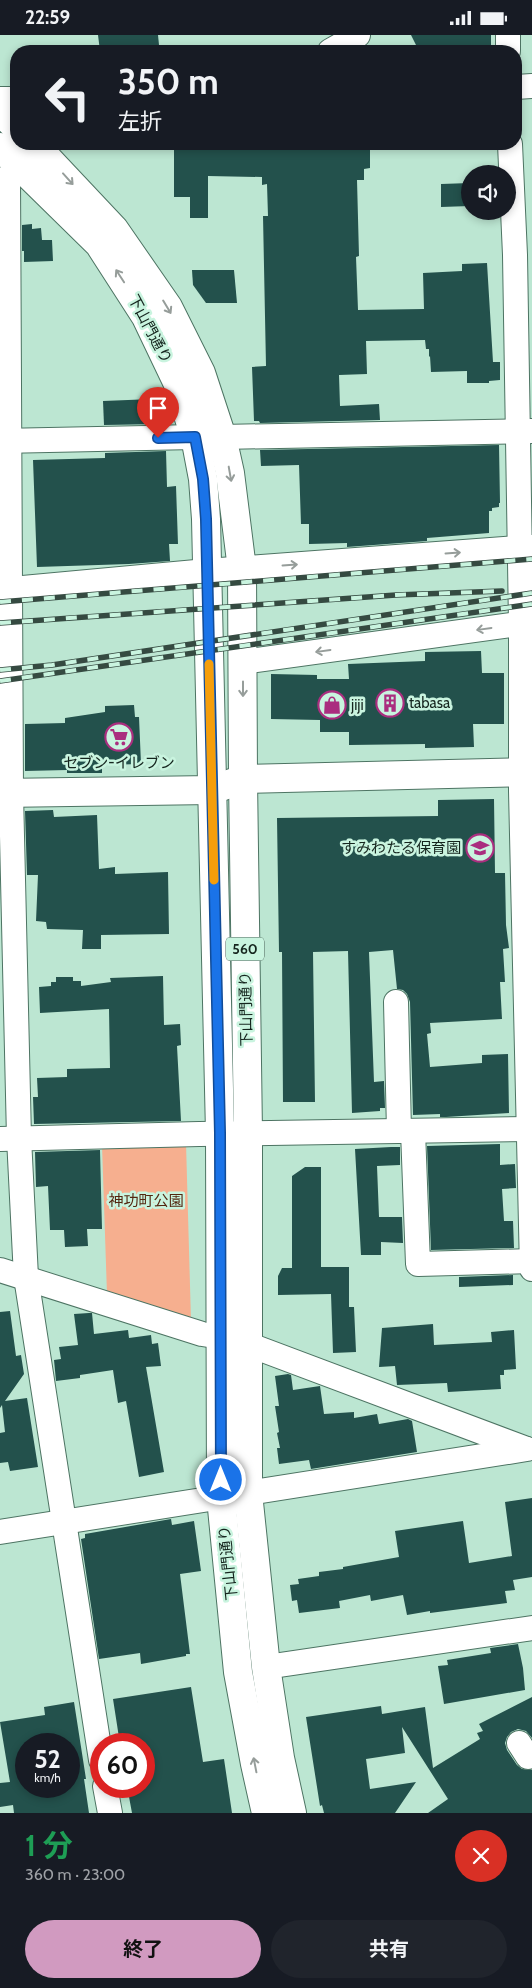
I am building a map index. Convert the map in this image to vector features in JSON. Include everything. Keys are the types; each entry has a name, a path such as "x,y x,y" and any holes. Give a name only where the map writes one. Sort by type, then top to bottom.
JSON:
{"main road":[{"path":"0,111 10,121"},
{"name":"下山門通り","path":"17,151 99,243 146,317 178,384 195,437 203,479 207,571 220,1133 221,1498 238,1672 266,1813"},
{"name":"下山門通り","path":"17,151 114,229 168,307 200,373 222,437 230,473 242,569 242,779 248,1133 248,1493 266,1667 280,1758 292,1813"},
{"path":"6,793 212,789 242,779 526,772"}],"street":[{"path":"340,45 358,35"},
{"path":"510,150 524,431 532,1269"},
{"path":"17,151 8,179 4,440 9,1139 26,1277 97,1733"},
{"path":"222,437 524,431"},
{"path":"4,440 195,437"},
{"path":"5,590 207,571 526,547"},
{"path":"243,662 526,623"},
{"path":"396,1002 418,1264 532,1261"},
{"path":"9,1139 220,1133 530,1129"},
{"path":"0,1270 202,1334 221,1337"},
{"path":"247,1344 529,1450"},
{"path":"0,1532 529,1450"},
{"path":"266,1667 532,1628"},
{"path":"107,1798 110,1813"}],"green space":[{"name":"神功町公園","path":"186,1143 191,1321 107,1294 102,1145"}],"building":[{"path":"98,35 158,35 159,45 99,45"},
{"path":"411,35 491,35 491,45 416,45"},
{"path":"174,150 370,150 370,168 364,169 364,180 357,180 359,256 356,257 358,310 424,309 423,273 462,271 462,264 487,263 493,362 500,362 500,380 489,381 489,383 467,383 467,371 431,372 429,349 426,349 425,340 366,341 367,374 339,375 340,406 379,404 380,420 260,423 259,421 254,421 252,367 266,366 263,216 268,216 267,184 262,185 262,177 208,176 208,218 190,218 190,197 174,197"},
{"path":"461,183 461,206 441,207 441,184"},
{"path":"32,224 32,229 41,228 42,240 52,240 53,261 24,262 22,225"},
{"path":"192,270 234,270 237,303 206,303 193,285"},
{"path":"153,399 163,424 104,425 103,401"},
{"path":"499,445 500,503 499,507 492,508 492,511 489,511 489,533 427,538 427,541 347,547 347,543 309,544 309,524 301,524 299,465 261,466 260,450"},
{"path":"166,451 167,487 176,486 178,544 169,544 170,561 37,567 33,460 105,458 105,453"},
{"path":"481,651 482,673 504,673 504,724 473,724 474,747 425,748 425,744 349,745 349,732 320,732 320,720 271,719 271,674 317,675 317,679 349,679 348,664 425,661 425,652"},
{"path":"134,705 135,717 139,717 141,764 102,765 102,773 67,773 67,770 25,771 25,724 65,723 65,718 105,712 105,706"},
{"path":"494,799 495,873 505,873 506,925 509,948 503,949 505,982 500,982 502,1019 430,1023 431,1033 427,1034 430,1067 482,1063 482,1055 508,1054 509,1113 446,1117 440,1117 440,1114 413,1115 410,1002 403,990 397,989 393,950 369,952 374,1082 384,1081 385,1108 380,1108 380,1111 352,1113 348,951 313,952 315,1102 283,1102 282,952 279,952 277,818 438,816 438,800"},
{"path":"53,810 54,817 97,815 99,869 115,867 115,874 168,872 169,934 101,935 101,949 82,949 83,930 47,929 46,922 36,921 38,875 27,875 25,811"},
{"path":"163,976 164,1025 180,1024 181,1045 177,1046 181,1121 34,1124 33,1097 38,1097 37,1078 67,1077 67,1069 110,1068 109,1009 40,1013 39,987 51,986 51,982 56,982 56,977 73,977 73,981 81,981 81,986 111,982 110,978"},
{"path":"500,1144 500,1165 515,1164 516,1188 502,1189 504,1221 513,1221 514,1248 431,1250 427,1146"},
{"path":"400,1147 400,1165 377,1166 379,1217 402,1217 403,1243 381,1242 381,1255 361,1255 355,1149"},
{"path":"100,1150 102,1229 87,1229 88,1246 65,1247 64,1230 50,1230 48,1186 36,1187 35,1152"},
{"path":"305,1167 321,1167 321,1267 349,1267 349,1307 354,1307 356,1352 333,1353 331,1294 278,1295 278,1276 282,1268 292,1268 292,1176"},
{"path":"513,1275 513,1285 459,1287 459,1277"},
{"path":"10,1311 16,1356 21,1355 24,1374 5,1401 27,1398 38,1467 10,1471 8,1462 0,1463 0,1433 5,1432 2,1405 0,1408 0,1312"},
{"path":"92,1313 94,1334 128,1330 129,1338 151,1335 152,1344 158,1343 161,1366 146,1367 164,1472 139,1477 126,1401 118,1403 113,1370 80,1375 80,1378 56,1381 54,1360 61,1359 59,1347 78,1345 74,1314"},
{"path":"433,1324 434,1345 492,1342 491,1332 514,1330 516,1369 504,1370 504,1375 500,1375 501,1389 448,1392 447,1383 397,1385 395,1366 379,1367 382,1328"},
{"path":"291,1375 293,1390 320,1386 324,1414 354,1412 354,1418 377,1414 379,1424 408,1419 412,1421 417,1452 311,1469 309,1460 279,1464 277,1448 280,1448 277,1433 279,1432 275,1406 279,1406 275,1376"},
{"path":"532,1498 532,1577 513,1580 515,1590 505,1591 507,1603 407,1615 403,1595 371,1601 370,1595 339,1601 340,1608 299,1613 297,1600 292,1601 290,1585 299,1584 298,1579 319,1576 319,1572 399,1557 395,1531 463,1521 469,1563 512,1556 505,1502"},
{"path":"171,1519 172,1525 194,1521 201,1571 180,1574 190,1654 141,1664 140,1653 99,1659 81,1539 85,1538 85,1534"},
{"path":"518,1644 525,1690 444,1704 438,1666 448,1665 447,1660 491,1653 490,1648"},
{"path":"191,1687 203,1762 224,1759 232,1813 132,1813 129,1798 155,1798 155,1733 118,1733 113,1699"},
{"path":"532,1697 532,1738 526,1731 518,1729 511,1732 505,1743 507,1750 517,1765 522,1769 532,1770 532,1813 428,1813 448,1799 402,1727 405,1753 366,1759 370,1789 416,1782 395,1813 324,1813 322,1805 320,1806 306,1717 381,1706 382,1714 425,1707 433,1768 480,1739 477,1733 483,1731 479,1724"},
{"path":"74,1702 79,1733 15,1733 15,1798 80,1798 80,1740 89,1813 14,1813 13,1805 0,1807 0,1783 10,1782 0,1722 45,1715 44,1707"}],"railway":[{"path":"0,602 532,559"},
{"path":"0,623 396,595 502,591"},
{"path":"0,670 52,665 532,593"},
{"path":"0,681 532,604"}],"slow traffic":[{"path":"209,664 214,880"}],"place":[{"name":"tabasa","path":"390,703"},
{"name":"jiji","path":"332,705"},
{"name":"セブン-イレブン","path":"119,737"},
{"name":"すみわたる保育園","path":"480,848"}],"route":[{"path":"158,438 195,437 203,479 206,519 220,1133 221,1480"}]}
